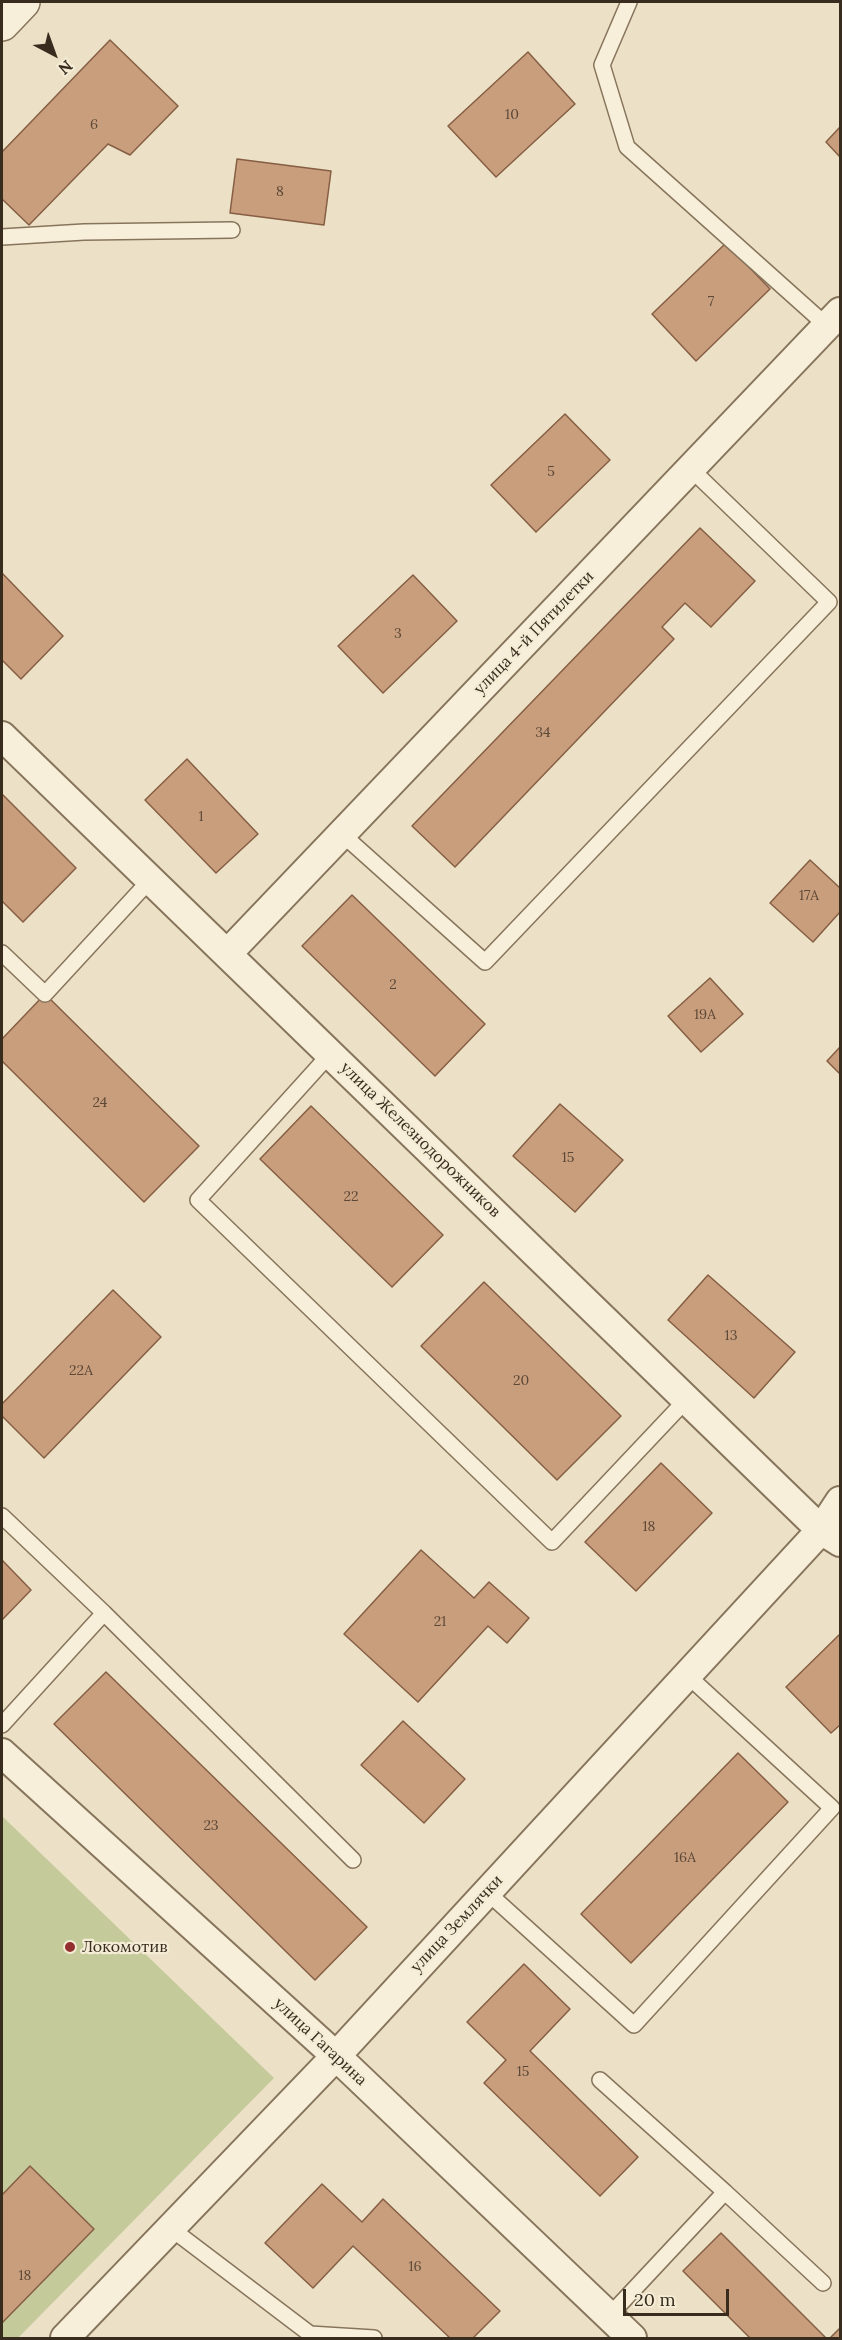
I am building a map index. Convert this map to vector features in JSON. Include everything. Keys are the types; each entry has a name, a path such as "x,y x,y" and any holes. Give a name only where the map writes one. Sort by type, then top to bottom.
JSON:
{"street":[{"path":"2,24 23,2"},
{"name":"улица 4-й Пятилетки","path":"227,954 834,319"},
{"name":"улица Железнодорожников","path":"2,736 831,1536"},
{"name":"улица Землячки","path":"65,2338 169,2227 336,2056 687,1676 831,1536 840,1501"},
{"name":"улица Гагарина","path":"2,1753 336,2056 632,2338"}],"lane":[{"path":"629,2 602,65 627,147 834,319"},
{"path":"2,237 84,232 232,230"},
{"path":"342,834 485,962 494,954 829,602 691,469"},
{"path":"2,954 45,994 151,879"},
{"path":"330,1054 198,1200 552,1542 687,1399"},
{"path":"2,1516 104,1613 353,1860"},
{"path":"2,1725 104,1613"},
{"path":"487,1892 634,2025 836,1803 687,1676"},
{"path":"600,2080 823,2283"},
{"path":"609,2316 725,2192"},
{"path":"169,2227 310,2334 374,2338"}],"green space":[{"name":"Локомотив","path":"2,1816 274,2078 18,2338 2,2338"}],"building":[{"path":"110,40 178,106 130,155 108,144 29,225 2,199 2,152"},
{"path":"528,52 575,104 496,177 448,126"},
{"path":"840,127 840,157 826,142"},
{"path":"237,159 331,171 324,225 230,213"},
{"path":"726,243 770,289 696,361 652,314"},
{"path":"565,414 610,460 536,532 491,485"},
{"path":"700,528 755,581 711,627 685,603 662,627 674,639 455,867 412,826"},
{"path":"2,573 63,636 21,679 2,660"},
{"path":"413,575 457,621 383,693 338,646"},
{"path":"187,759 258,834 216,873 145,800"},
{"path":"2,794 76,868 23,922 2,901"},
{"path":"810,860 840,888 840,912 813,942 770,903"},
{"path":"352,895 485,1024 435,1076 302,946"},
{"path":"710,978 743,1014 701,1052 668,1016"},
{"path":"45,994 199,1146 144,1202 2,1061 2,1039"},
{"path":"840,1047 840,1074 827,1061"},
{"path":"560,1104 623,1160 575,1212 513,1156"},
{"path":"311,1106 443,1235 392,1287 260,1159"},
{"path":"708,1275 795,1352 754,1398 668,1320"},
{"path":"484,1282 621,1416 557,1480 421,1346"},
{"path":"113,1290 161,1337 44,1458 2,1416 2,1404"},
{"path":"661,1463 712,1513 636,1591 585,1542"},
{"path":"421,1550 474,1598 489,1582 529,1618 507,1643 488,1626 418,1702 344,1634"},
{"path":"2,1560 31,1590 2,1620"},
{"path":"840,1634 840,1725 831,1733 786,1687"},
{"path":"106,1672 367,1927 315,1980 54,1724"},
{"path":"403,1721 465,1779 424,1823 361,1765"},
{"path":"738,1753 788,1802 631,1963 581,1914"},
{"path":"524,1964 570,2009 530,2051 638,2157 600,2196 484,2083 506,2060 467,2022"},
{"path":"30,2166 94,2229 2,2323 2,2195"},
{"path":"322,2184 362,2222 383,2199 500,2311 473,2338 450,2338 353,2246 313,2288 265,2243"},
{"path":"721,2233 826,2338 750,2338 683,2271"},
{"path":"840,2328 840,2338 830,2338"}],"place":[{"name":"Локомотив","path":"70,1947"}]}
